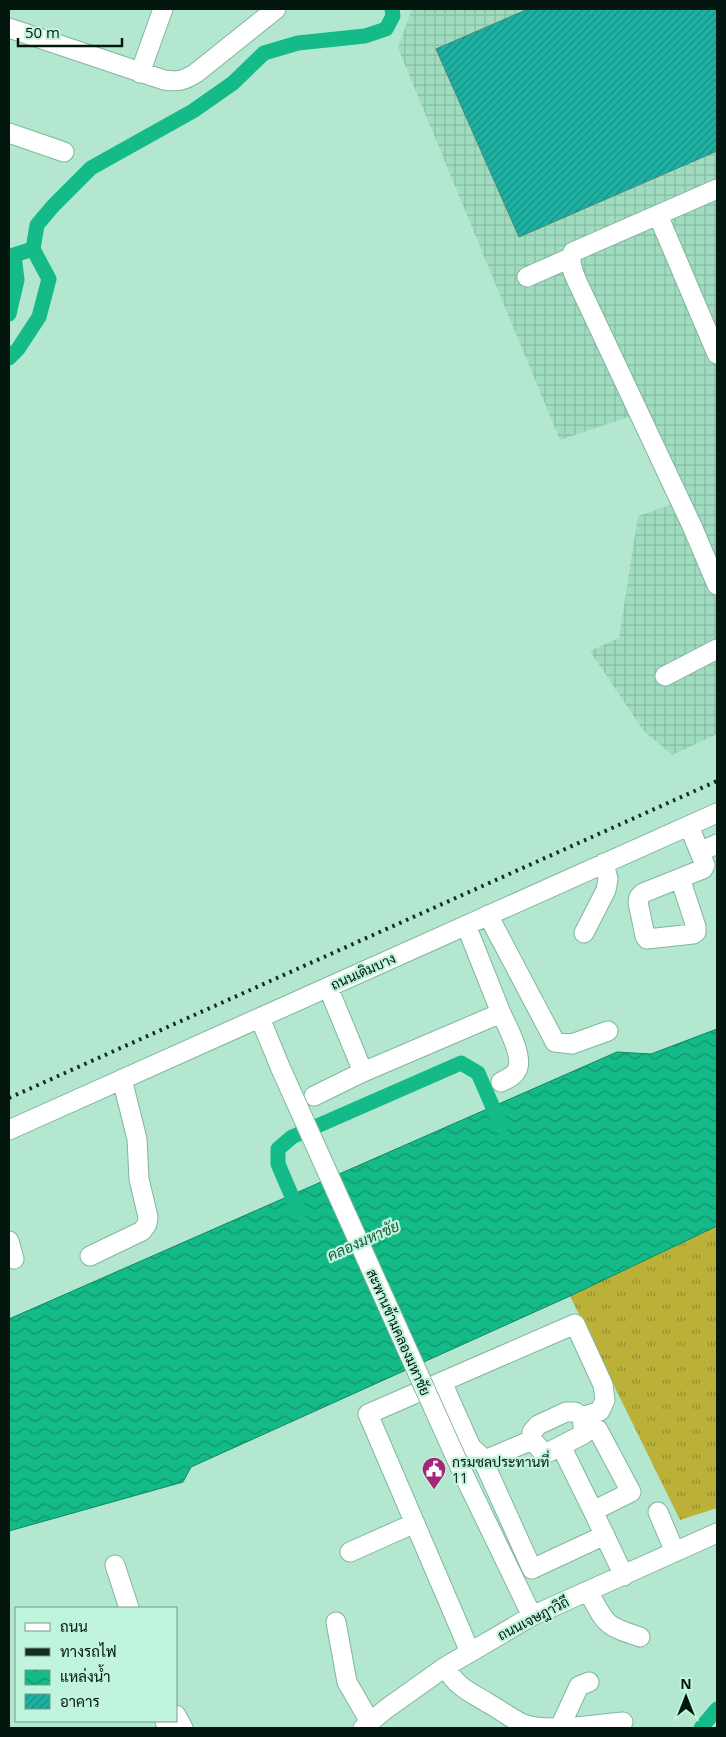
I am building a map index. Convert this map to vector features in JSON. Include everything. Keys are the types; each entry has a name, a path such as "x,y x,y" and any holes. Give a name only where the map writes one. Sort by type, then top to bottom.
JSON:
{"street":[{"path":"140,73 163,9"},
{"path":"9,28 140,73 176,82 186,79 225,51 276,9"},
{"path":"9,133 64,152"},
{"path":"717,188 573,252 570,258 570,264 583,294 692,526 717,584"},
{"path":"658,215 717,354"},
{"path":"527,276 570,258"},
{"path":"665,676 717,649"},
{"name":"ถนนเดิมบาง","path":"9,1130 717,813"},
{"path":"680,878 703,869 709,848 689,826"},
{"path":"584,933 606,890 608,880 604,863"},
{"path":"488,915 555,1042 572,1044 608,1030"},
{"path":"466,925 519,1058 517,1071 501,1082"},
{"path":"328,987 363,1072"},
{"path":"314,1096 363,1072 502,1013"},
{"name":"สะพานข้ามคลองมหาชัย","path":"260,1018 281,1069 461,1469 532,1616"},
{"path":"90,1256 142,1231 147,1224 148,1217 139,1179 138,1139 122,1079"},
{"path":"470,1652 368,1414 575,1324 603,1385 605,1400 600,1411 583,1423"},
{"path":"442,1382 471,1447 481,1456 532,1568 605,1536"},
{"path":"583,1423 584,1434 549,1452 542,1451 532,1440 532,1432 538,1425 566,1412 575,1412 583,1423 598,1430 631,1492 593,1511"},
{"path":"483,1461 532,1440"},
{"path":"560,1446 624,1576"},
{"path":"658,1512 675,1552"},
{"path":"350,1552 415,1523"},
{"name":"ถนนเจษฎาวิถี","path":"367,1725 386,1708 445,1667 532,1616 717,1533"},
{"path":"114,1565 128,1607"},
{"path":"588,1592 607,1624 614,1629 640,1637"},
{"path":"336,1622 347,1682 367,1725"},
{"path":"445,1667 453,1680 463,1689 522,1724 536,1727 560,1727 623,1722"},
{"path":"560,1727 579,1686 589,1682"}],"shaded area":[{"path":"412,9 717,9 717,734 672,755 643,730 590,651 619,638 638,516 673,504 640,413 560,440 398,48"}],"green space":[{"path":"717,1226 717,1508 680,1520 570,1296"}],"water":[{"name":"คลองมหาชัย","path":"717,1029 717,1226 570,1296 191,1467 183,1482 9,1531 9,1319 617,1052 651,1054"}],"building":[{"path":"528,9 717,9 717,151 519,237 436,49"}],"waterway":[{"path":"9,358 18,349 39,317 49,279 33,249 37,225 91,168 193,111 233,83 264,53 298,43 365,36 386,29 393,16 392,9"},
{"path":"9,314 17,280 14,255 33,249"},
{"path":"299,1213 278,1164 278,1149 292,1137 461,1063 478,1073 501,1126"},
{"path":"701,1728 717,1709"}],"railway":[{"path":"9,1098 717,781"}],"place":[{"name":"กรมชลประทานที่ 11","path":"434,1490"}]}
